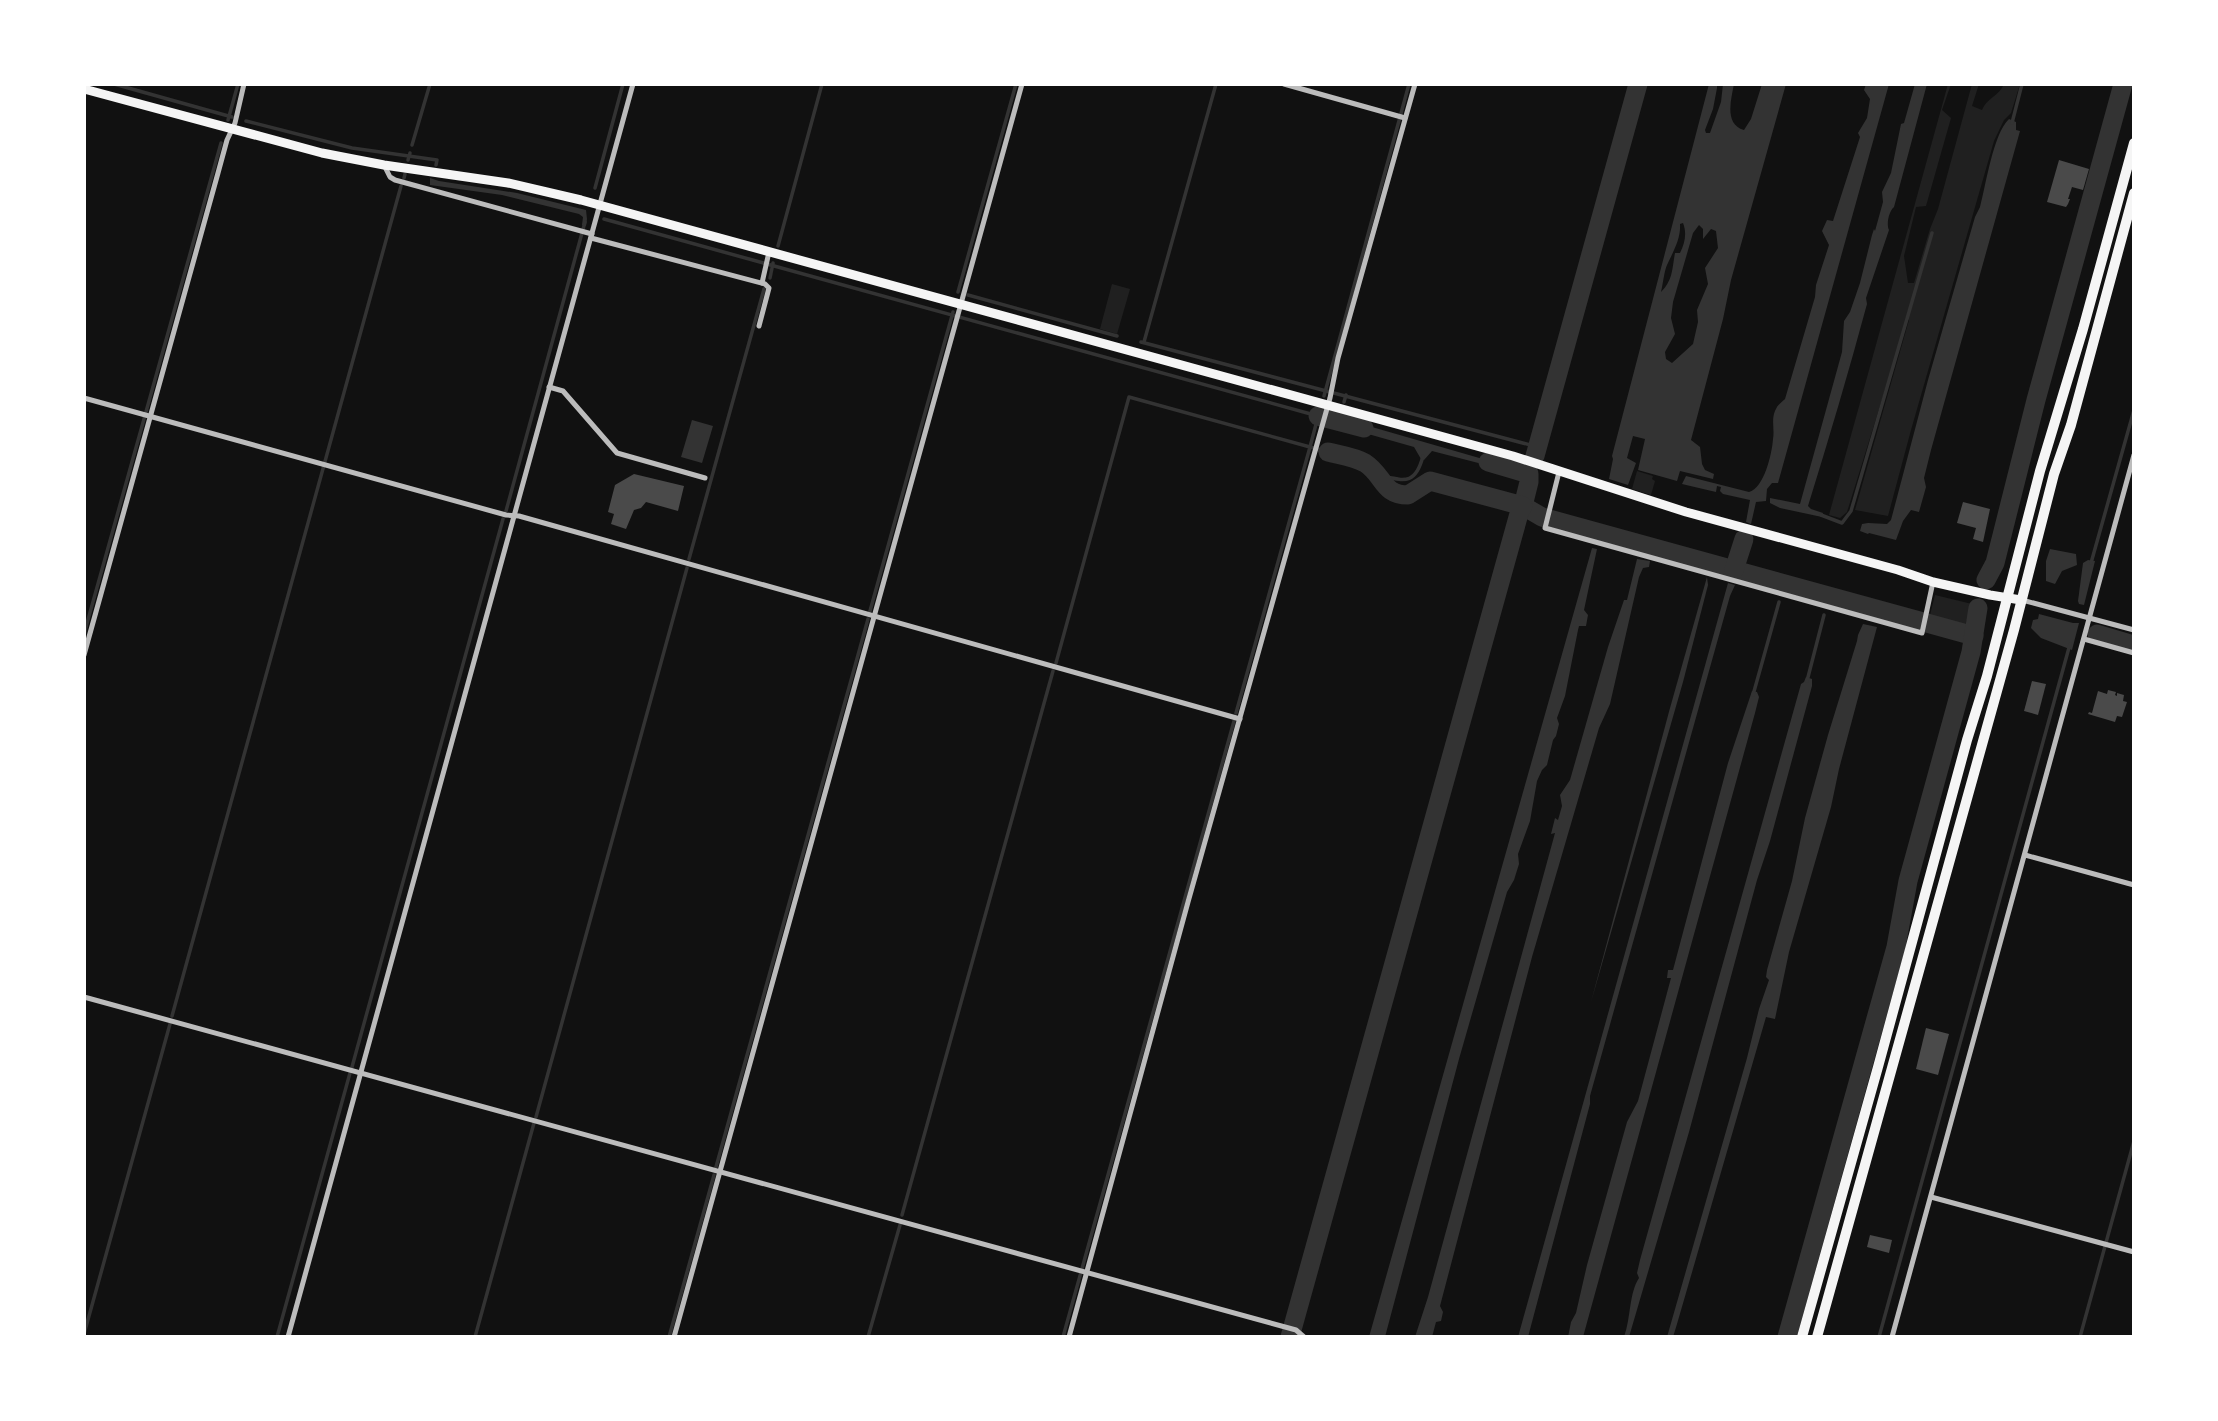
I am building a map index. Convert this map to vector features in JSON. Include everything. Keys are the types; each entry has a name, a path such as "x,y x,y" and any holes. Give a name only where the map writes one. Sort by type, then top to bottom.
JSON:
{"highway":[{"path":"1802,1337 2040,471 2083,329 2134,143"},
{"path":"1817,1337 2134,193"}],"main road":[{"path":"84,89 322,153 508,183 599,205 769,251 1325,414 1513,456 1686,512 1933,582 2021,600"}],"street":[{"path":"84,655 146,414 244,84"},
{"path":"288,1337 633,84"},
{"path":"674,1337 1022,84"},
{"path":"1284,84 1401,117"},
{"path":"1069,1337 1083,1273 1325,414 1401,117 1415,84"},
{"path":"384,165 390,177 395,180 762,283 769,288 759,326"},
{"path":"762,283 769,251"},
{"path":"550,387 563,391 617,453 705,478"},
{"path":"84,398 519,516 1240,719"},
{"path":"1892,1337 2134,454"},
{"path":"1559,472 1545,528 1922,633 1933,582"},
{"path":"2021,600 2134,631"},
{"path":"2084,639 2134,653"},
{"path":"2025,855 2134,885"},
{"path":"84,997 1292,1329 1304,1337"},
{"path":"1930,1196 2134,1252"}],"shaded area":[{"path":"1709,84 1717,84 1717,88 1706,133 1710,133 1721,102 1723,84 1734,84 1731,117 1738,127 1744,130 1751,119 1762,84 1786,84 1731,280 1691,440 1700,447 1702,464 1705,470 1714,474 1713,479 1680,471 1677,481 1638,470 1645,439 1633,436 1627,458 1636,463 1628,485 1609,479 1612,456","holes":["1683,223 1683,246 1680,253 1675,253 1670,279 1661,292 1666,268 1678,240 1680,224","1699,225 1703,229 1703,239 1711,229 1716,231 1718,248 1705,268 1708,284 1697,310 1698,322 1693,344 1672,363 1666,359 1665,352 1675,334 1671,318 1673,302 1693,233"]},
{"path":"1866,84 1889,84 1778,483 1772,483 1767,489 1766,501 1756,502 1751,524 1746,522 1750,500 1723,494 1721,487 1717,486 1716,492 1682,484 1686,476 1749,492 1763,477 1772,445 1774,415 1785,399 1829,245 1822,231 1827,220 1833,221 1860,137 1858,133 1867,118 1870,99 1864,90"},
{"path":"1915,84 1927,84 1894,207 1888,218 1889,230 1866,298 1867,304 1839,405 1808,506 1823,513 1822,517 1780,508 1770,503 1770,498 1800,504 1842,352 1844,321 1860,283 1883,202 1882,192 1891,173 1901,124 1904,123"},
{"path":"1948,84 1951,84 1942,110 1951,118 1926,206 1916,207 1904,256 1908,283 1914,283 1938,209 1972,84 1979,84 1972,106 1982,110 2004,84 2020,84 2011,113 2004,120 1994,141 1888,516 1855,510 1909,320 1907,319 1847,512 1840,518 1829,515"},
{"path":"2009,119 2016,122 2016,130 2020,131 1931,450 1924,478 1926,487 1919,512 1911,510 1903,521 1896,540 1868,534 1860,531 1862,524 1887,524 1891,520 1928,380 1980,207 1994,148 2003,126"},
{"path":"430,178 517,193 586,210 586,226 582,225 583,217 579,214 502,195 430,185"},
{"path":"1112,284 1130,289 1117,334 1100,329"},
{"path":"692,420 713,426 702,463 681,457"},
{"path":"1341,420 1514,468 1513,472 1432,451 1424,460 1414,447 1340,425"},
{"path":"1328,444 1348,448 1349,453 1353,454 1353,462 1318,452 1319,448"},
{"path":"1637,471 1653,476 1655,481 1651,495 1632,489"},
{"path":"1592,548 1597,549 1584,610 1588,615 1586,626 1579,626 1565,696 1557,718 1559,724 1556,736 1547,765 1537,781 1530,821 1518,854 1519,864 1507,892 1459,1059 1385,1337 1369,1337"},
{"path":"2050,549 2076,554 2077,565 2062,571 2055,584 2046,581 2046,561"},
{"path":"1637,559 1650,561 1649,567 1643,568 1639,577 1610,704 1599,728 1532,957 1440,1306 1443,1312 1441,1321 1436,1322 1432,1337 1415,1337 1555,833 1551,834 1555,818 1558,820 1562,806 1560,795 1570,780 1608,647 1624,600 1627,600"},
{"path":"2088,560 2095,561 2084,605 2078,601 2083,563"},
{"path":"1707,577 1708,585 1683,682 1591,1002 1670,708"},
{"path":"1728,583 1735,585 1590,1096 1528,1337 1518,1337"},
{"path":"1935,595 1972,604 1964,629 1929,619"},
{"path":"2039,614 2079,623 2072,650 2041,638 2031,628 2033,620 2038,619"},
{"path":"1863,624 1877,627 1831,807 1789,952 1775,1019 1766,1017 1673,1337 1667,1337 1769,980 1766,977 1767,970 1792,881 1805,818"},
{"path":"1806,677 1812,679 1812,686 1770,841 1629,1337 1624,1337 1633,1291 1639,1278 1637,1273 1640,1260 1801,684"},
{"path":"1752,691 1757,692 1759,697 1755,713 1583,1337 1568,1337 1627,1122 1638,1101 1671,978 1667,978 1668,970 1673,970 1728,763"}],"building":[{"path":"2059,160 2089,169 2083,190 2072,187 2066,207 2047,202"},
{"path":"634,474 684,486 678,511 646,502 641,508 634,510 626,529 611,524 614,514 608,512 615,485"},
{"path":"1963,502 1990,509 1983,542 1973,539 1976,528 1957,523"},
{"path":"2032,681 2046,684 2038,715 2024,711"},
{"path":"2108,690 2116,692 2117,696 2117,693 2124,695 2123,701 2127,702 2122,717 2117,716 2115,722 2088,714 2092,713 2098,691 2107,694"},
{"path":"1926,1028 1949,1034 1938,1075 1916,1069"},
{"path":"1870,1235 1892,1240 1889,1253 1867,1247"}],"waterway":[{"path":"114,84 232,117"},
{"path":"228,120 238,84"},
{"path":"412,145 430,84"},
{"path":"595,188 623,84"},
{"path":"778,246 822,84"},
{"path":"958,292 1016,84"},
{"path":"1144,342 1216,84"},
{"path":"1324,396 1409,84"},
{"path":"1535,456 1638,84"},
{"path":"2012,123 2022,84"},
{"path":"1986,580 1995,563 2036,400 2123,84"},
{"path":"246,121 352,148 437,160 436,165"},
{"path":"84,634 221,143"},
{"path":"408,160 410,153"},
{"path":"404,178 405,174"},
{"path":"172,1016 401,186"},
{"path":"604,219 1318,416"},
{"path":"506,511 585,222"},
{"path":"1821,515 1842,523 1851,511 1932,233"},
{"path":"770,278 773,263"},
{"path":"689,559 764,289"},
{"path":"968,295 1117,336"},
{"path":"870,611 953,312"},
{"path":"1141,342 1538,447"},
{"path":"1344,402 1346,395"},
{"path":"1056,663 1129,397 1310,447 1236,713"},
{"path":"2091,563 2134,410"},
{"path":"1318,449 1310,447 1319,413"},
{"path":"1318,416 1364,428"},
{"path":"1290,1337 1523,506 1430,481 1408,495 1399,494 1388,488 1365,463 1328,452"},
{"path":"1377,475 1401,479 1412,477 1423,456"},
{"path":"1488,462 1529,474 1523,506 1542,517 1974,636"},
{"path":"352,1067 503,519"},
{"path":"1599,538 1600,533"},
{"path":"1734,570 1744,539"},
{"path":"2001,540 2007,542"},
{"path":"1642,549 1643,545"},
{"path":"536,1117 687,568"},
{"path":"1753,695 1779,602"},
{"path":"1787,1337 1896,947 1908,881 1971,652 1978,608"},
{"path":"1874,613 1875,609"},
{"path":"1807,681 1824,615"},
{"path":"716,1167 868,619"},
{"path":"2097,634 2134,645"},
{"path":"1879,1337 2070,644"},
{"path":"902,1215 1053,671"},
{"path":"1063,1337 1234,721"},
{"path":"84,1334 170,1024"},
{"path":"277,1337 350,1073"},
{"path":"475,1337 534,1123"},
{"path":"2080,1337 2134,1141"},
{"path":"669,1337 714,1175"},
{"path":"868,1337 900,1225"}]}
